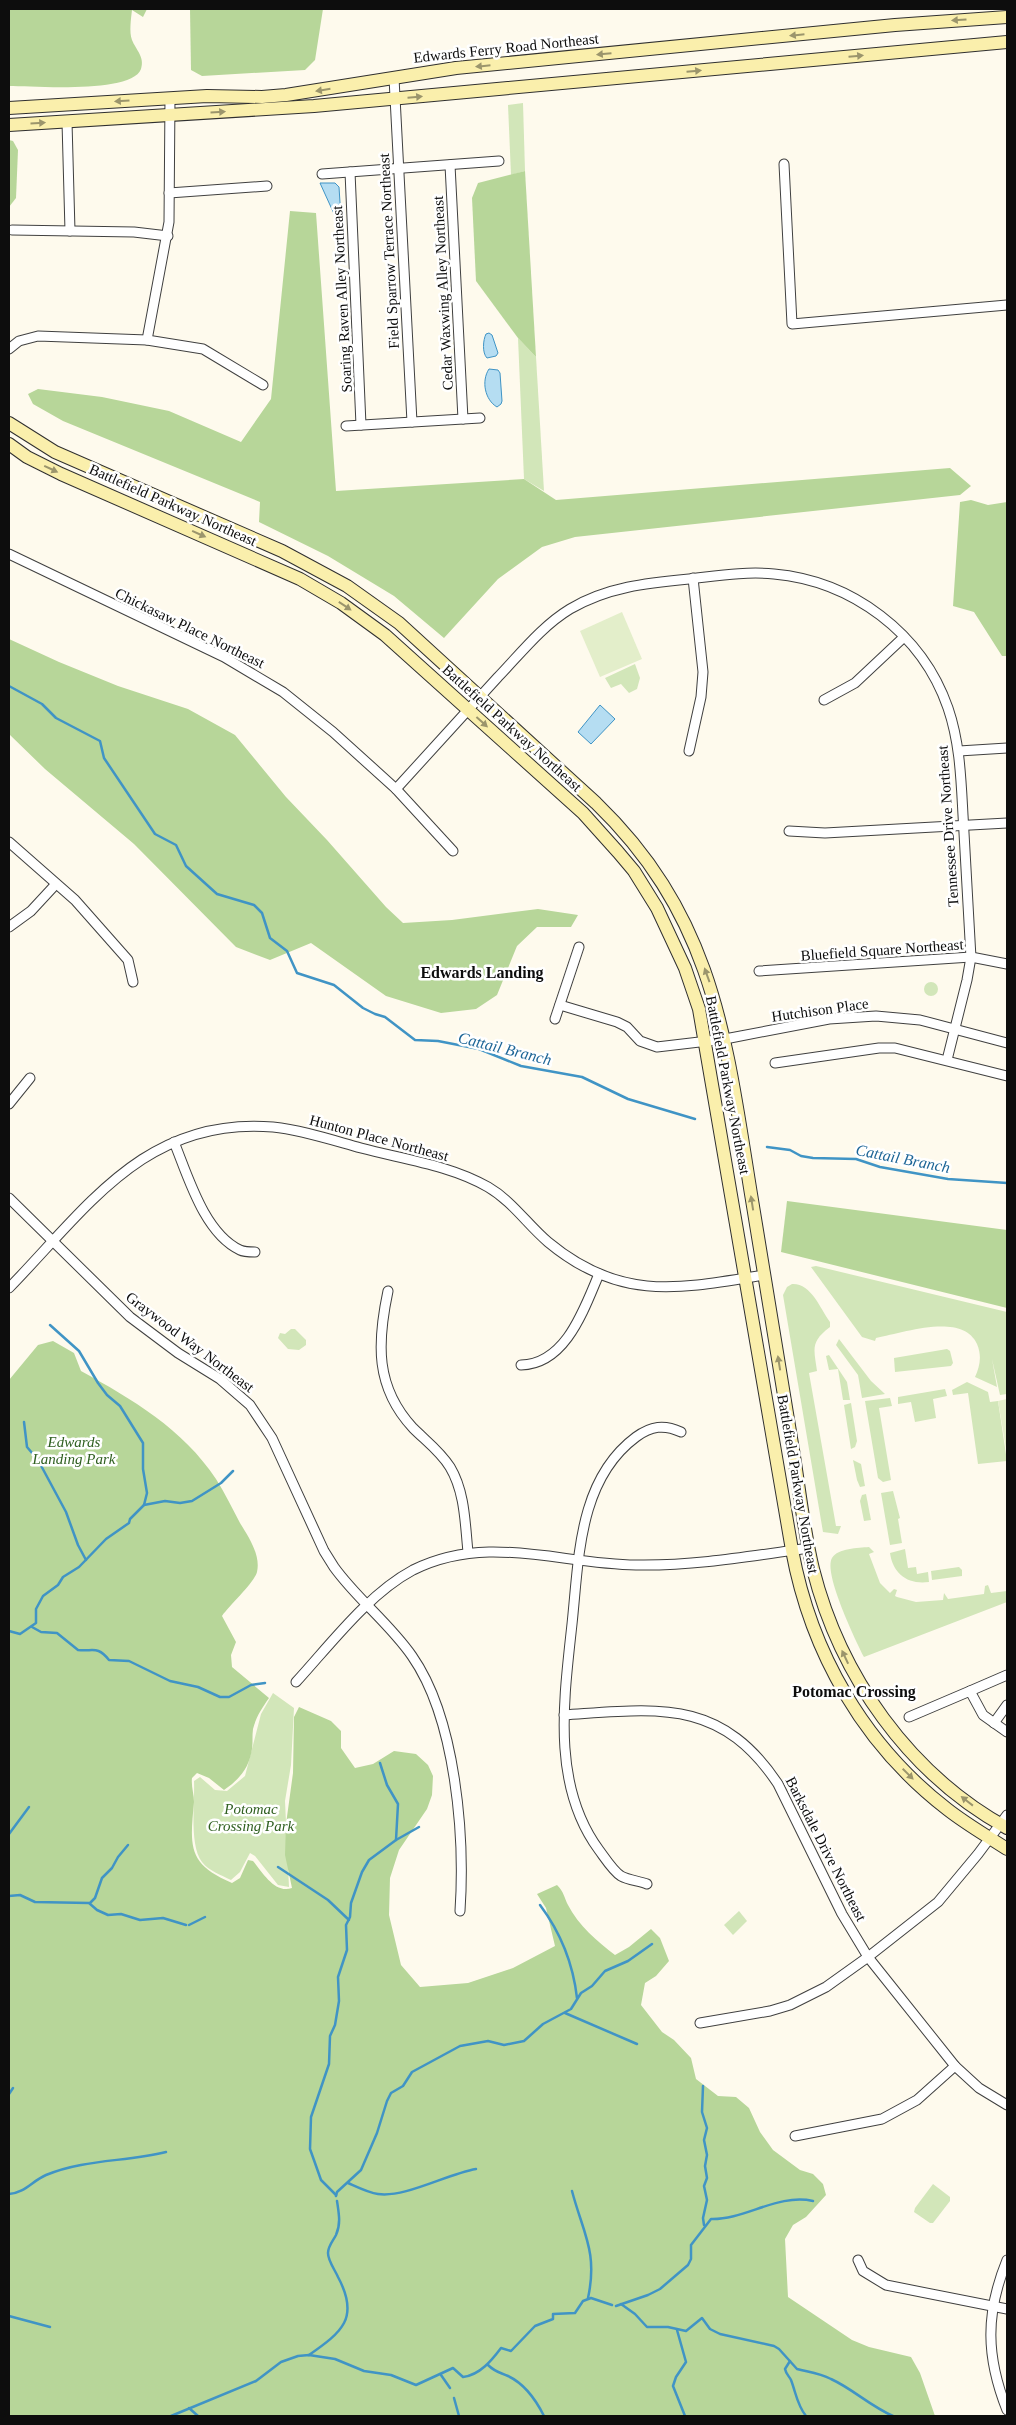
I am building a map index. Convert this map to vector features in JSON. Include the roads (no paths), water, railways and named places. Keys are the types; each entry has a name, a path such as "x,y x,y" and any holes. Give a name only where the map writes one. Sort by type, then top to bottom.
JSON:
{"main road":[{"name":"Edwards Ferry Road Northeast","path":"9,108 170,98 286,95 513,62 895,25 1007,17"},
{"path":"9,125 396,98 1007,42"},
{"name":"Battlefield Parkway Northeast","path":"9,423 55,452 282,551 347,586 399,623 616,822 646,858 676,905 699,953 710,982 725,1038 809,1548 822,1600 836,1638 849,1665 876,1710 890,1728 925,1766 969,1802 1005,1822"},
{"name":"Battlefield Parkway Northeast","path":"9,444 61,474 268,564 321,591 385,635 583,813 634,871 657,908 685,968 699,1009 792,1550 802,1595 819,1645 835,1677 861,1720 921,1788 947,1809 1007,1849"}],"street":[{"name":"Field Sparrow Terrace Northeast","path":"394,78 412,422"},
{"path":"147,340 168,236 170,98"},
{"path":"66,122 70,231"},
{"path":"322,174 499,161"},
{"path":"784,164 792,324 1007,305"},
{"name":"Cedar Waxwing Alley Northeast","path":"450,165 463,419"},
{"name":"Soaring Raven Alley Northeast","path":"350,172 361,425"},
{"path":"170,193 268,186"},
{"path":"12,230 134,232 168,236"},
{"path":"9,349 19,341 38,336 147,340 203,349 263,385"},
{"path":"346,426 480,418"},
{"name":"Chickasaw Place Northeast","path":"9,554 224,657 255,674 308,711 396,789 452,851"},
{"name":"Tennessee Drive Northeast","path":"396,789 538,634 570,609 605,592 624,586 693,578 770,574 829,585 866,605 918,651 940,687 948,708 959,751 971,958 947,1060"},
{"path":"689,751 701,697 703,672 693,578"},
{"path":"824,700 855,683 904,637"},
{"path":"959,751 1007,748"},
{"path":"789,831 824,833 1007,823"},
{"path":"9,842 75,900 128,960 134,982"},
{"path":"9,927 31,911 56,884"},
{"path":"555,1019 579,947"},
{"name":"Bluefield Square Northeast","path":"759,972 971,958 1007,964"},
{"name":"Hutchison Place","path":"560,1005 617,1022 628,1028 640,1041 657,1047 725,1038 852,1016 897,1017 955,1029 1007,1043"},
{"path":"776,1063 879,1048 911,1050 1007,1076"},
{"path":"9,1104 30,1078"},
{"name":"Hunton Place Northeast","path":"9,1288 120,1173 154,1151 208,1131 230,1128 274,1127 456,1173 488,1187 503,1197 545,1240 562,1254 599,1274 627,1283 667,1288 691,1287 764,1275"},
{"path":"174,1142 200,1204 209,1220 220,1234 240,1251 255,1252"},
{"name":"Graywood Way Northeast","path":"9,1198 130,1317 178,1353 220,1379 250,1405 272,1438 326,1556 345,1582 412,1656 424,1676 440,1716 459,1821 462,1874 460,1911"},
{"path":"521,1365 540,1363 549,1358 562,1344 582,1315 599,1274"},
{"path":"388,1292 380,1342 382,1370 387,1386 402,1414 442,1455 457,1481 462,1496 468,1552"},
{"path":"647,1884 621,1876 607,1861 586,1829 577,1811 567,1773 564,1714 579,1561 590,1502 601,1477 616,1455 628,1443 653,1427 668,1426 681,1432"},
{"path":"296,1682 381,1592 413,1570 468,1552 504,1551 607,1564 673,1565 809,1548"},
{"path":"909,1717 1007,1675"},
{"path":"970,1692 983,1715 1007,1732"},
{"path":"994,1723 1007,1705"},
{"name":"Barksdale Drive Northeast","path":"564,1714 647,1710 675,1712 713,1724 743,1743 767,1768 778,1784 842,1914 868,1957 954,2066 979,2088 1007,2105"},
{"path":"700,2022 755,2014 790,2005 826,1987 938,1902 1005,1822"},
{"path":"795,2136 874,2121 890,2115 917,2100 954,2066"},
{"path":"858,2260 868,2275 886,2285 1007,2309"},
{"path":"1007,2260 993,2306 990,2336 991,2358 1007,2410"}],"water":[{"path":"320,183 335,183 339,187 341,218 339,219 335,216"},
{"path":"486,334 492,335 498,353 496,356 487,358 484,353 484,343"},
{"path":"489,369 498,370 500,373 502,401 497,407 487,395 485,379"},
{"path":"600,705 615,719 591,744 578,732"}],"waterway":[{"name":"Cattail Branch","path":"9,686 42,704 56,718 100,741 104,758 155,834 176,845 186,866 217,894 254,905 262,913 270,938 287,951 297,973 334,985 363,1008 385,1017 415,1040 438,1041 479,1049 521,1066 582,1077 628,1099 695,1119"},
{"name":"Cattail Branch","path":"767,1147 790,1150 801,1156 813,1158 856,1159 880,1167 948,1179 1007,1183"},
{"path":"50,1325 79,1351 98,1383 107,1395 120,1406 143,1443 143,1469 147,1493 144,1505"},
{"path":"24,1422 27,1447 38,1460 66,1512 78,1545 86,1560"},
{"path":"9,1631 20,1634 36,1623 36,1609 43,1596 58,1585 63,1577 79,1567 106,1539 129,1523 130,1519 144,1505 165,1501 180,1503 192,1501 221,1483 233,1471"},
{"path":"32,1627 41,1632 57,1633 78,1650 95,1650 101,1652 109,1660 129,1661 170,1681 198,1687 220,1697 229,1697 251,1685 265,1683"},
{"path":"380,1763 387,1785 398,1804 396,1840"},
{"path":"9,1834 29,1807"},
{"path":"336,2195 321,2180 310,2149 311,2117 329,2064 330,2036 335,2025 339,2001 338,1977 347,1950 346,1925 350,1917 351,1903 362,1872 369,1860 396,1840 419,1827"},
{"path":"90,1903 95,1898 102,1878 112,1868 128,1845"},
{"path":"278,1867 328,1900 349,1920"},
{"path":"9,1896 20,1895 35,1902 89,1903 97,1910 108,1915 121,1914 140,1920 163,1918 186,1925"},
{"path":"540,1905 554,1926 565,1949 577,1998"},
{"path":"189,1925 205,1917"},
{"path":"336,2196 337,2192 361,2170 391,2093 403,2086 412,2072 460,2046 488,2041 504,2045 524,2041 543,2024 571,2009 581,1993 592,1986 605,1971 628,1961 652,1944"},
{"path":"565,2013 637,2044"},
{"path":"703,2086 702,2112 707,2128 704,2140 707,2155 705,2166 707,2178 704,2186 707,2200 703,2218 704,2225"},
{"path":"9,2094 13,2088"},
{"path":"9,2194 20,2191 41,2177 60,2170 90,2163 136,2158 166,2152"},
{"path":"348,2183 363,2190 378,2194 389,2194 413,2189 476,2169"},
{"path":"572,2191 585,2231 590,2255 591,2282 588,2298"},
{"path":"616,2306 660,2289 688,2265 691,2259 691,2245 711,2219 736,2215 774,2203 800,2200 813,2201"},
{"path":"309,2355 331,2339 344,2323 347,2314 344,2291 328,2256 328,2250 339,2227 337,2201"},
{"path":"171,2416 256,2381 281,2362 298,2356 309,2355 335,2359 364,2371 391,2375 416,2385 453,2368 463,2377 469,2376 485,2366 501,2348 511,2351 535,2326 553,2319 553,2314 575,2313 583,2301 591,2298 612,2305"},
{"path":"621,2304 635,2314 647,2327 668,2327 686,2331 702,2318 710,2329 720,2334 774,2346 797,2369 831,2379 893,2416"},
{"path":"9,2316 50,2327"},
{"path":"677,2330 686,2362 676,2377 673,2386 685,2416"},
{"path":"790,2361 785,2371 791,2380 797,2399 806,2416"},
{"path":"488,2365 495,2371 514,2379 525,2388 534,2398 544,2416"},
{"path":"441,2375 450,2388"},
{"path":"454,2398 459,2416"},
{"path":"189,2408 198,2416"}],"district":[{"name":"Edwards Landing","path":"482,972"},
{"name":"Potomac Crossing","path":"854,1691"}],"park label":[{"name":"Edwards Landing Park","path":"74,1450"},
{"name":"Potomac Crossing Park","path":"251,1818"}]}
